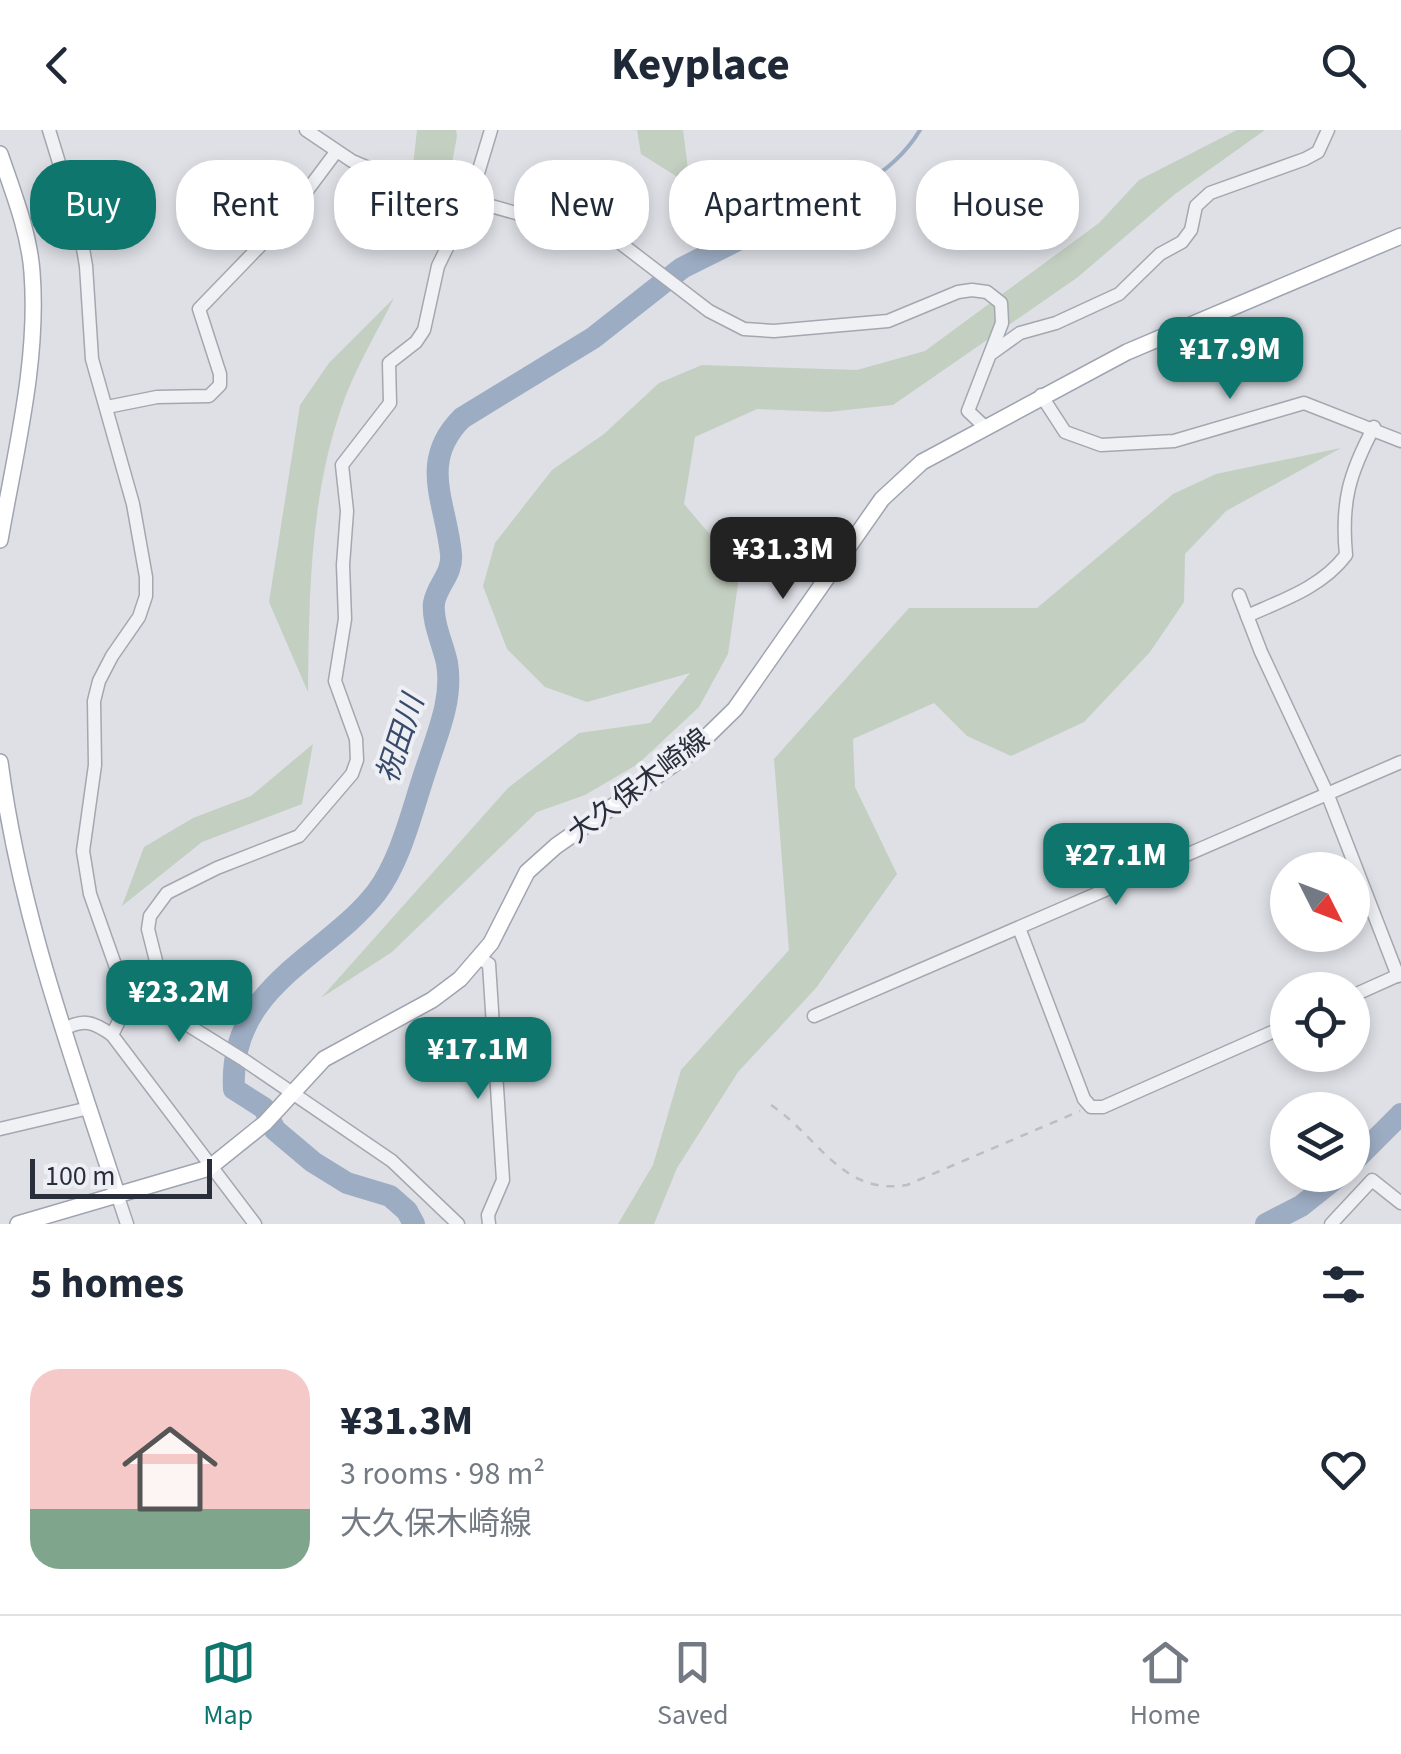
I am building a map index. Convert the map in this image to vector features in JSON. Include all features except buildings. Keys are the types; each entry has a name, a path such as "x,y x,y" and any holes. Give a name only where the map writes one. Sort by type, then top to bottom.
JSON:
{"main road":[{"path":"0,154 20,209 32,271 31,356 0,540"},
{"name":"大久保木崎線","path":"18,1224 209,1168 269,1118 324,1059 432,1000 460,979 479,958 527,872 556,846 691,752 734,709 882,499 922,462 1126,352 1401,236"},
{"path":"0,762 5,838 118,1197"}],"street":[{"path":"49,130 80,231 92,360 133,504 146,596 140,617 112,656 96,691 95,765 82,851 90,894 124,990 124,1014 112,1035"},
{"path":"306,130 353,160"},
{"path":"482,160 491,130"},
{"path":"992,352 1020,332 1056,323 1119,294 1160,254 1182,242 1191,230 1196,206 1210,194 1306,159 1318,152 1328,130"},
{"path":"106,407 156,397 209,396 220,385 220,374 198,309 285,220 336,152"},
{"path":"494,209 619,242 732,324 760,331 888,321 958,292 981,290 996,298 1003,311 992,352 968,412 986,427"},
{"path":"146,1000 158,969 150,916 167,893 300,836 352,774 357,760 356,739 335,680 345,619 343,565 347,512 342,464 390,403 389,363 416,342 424,330 438,266 446,250"},
{"path":"1042,395 1064,432 1101,445 1174,441 1304,402 1401,441"},
{"path":"1247,616 1306,590 1334,571 1346,556 1342,514 1352,467 1374,428"},
{"path":"1239,595 1327,794 1400,975 1370,988"},
{"path":"814,1016 1401,762"},
{"path":"1019,928 1084,1099 1091,1107 1103,1107 1270,1033"},
{"path":"479,958 489,964 503,1180 488,1214 489,1224"},
{"path":"124,990 239,1057 392,1161 458,1224"},
{"path":"63,1030 78,1022 96,1023 112,1035 255,1224"},
{"path":"0,1129 89,1108"},
{"path":"1331,1224 1372,1180 1401,1204"},
{"path":"118,1197 127,1224"}],"path":[{"path":"771,1104 794,1121 849,1176 862,1184 891,1188 907,1186 1091,1107"}],"green space":[{"path":"417,130 456,130 453,160 414,160"},
{"path":"637,130 683,130 687,160 669,160 669,172 641,154"},
{"path":"1237,130 1265,130 1175,194 1078,277 893,405 828,412 757,409 695,437 684,504 719,545 738,584 728,654 699,707 638,764 585,795 537,812 392,952 321,998 508,788 579,733 650,723 690,673 587,702 545,687 507,649 483,586 495,543 552,470 604,434 659,383 702,365 857,370 925,351 1062,250 1079,250 1079,238 1099,223 1139,180"},
{"path":"394,298 346,395 325,467 311,579 308,692 269,602 300,405 329,363"},
{"path":"1341,448 1226,511 1185,554 1184,602 1150,652 1084,722 1011,756 967,736 934,703 853,739 855,787 897,874 816,988 738,1072 677,1168 654,1224 618,1224 653,1165 681,1070 789,950 774,759 909,608 1037,608 1173,494 1216,474"},
{"path":"313,744 302,804 202,842 122,906 144,847 193,818 251,796"}],"waterway":[{"path":"895,160 920,130"},
{"name":"祝田川","path":"414,1224 407,1211 390,1196 347,1183 313,1162 275,1130 264,1108 234,1089 236,1054 246,1024 263,999 376,893 406,832 446,702 447,663 434,603 450,568 438,483 441,451 449,434 462,418 593,338 682,268 718,250"},
{"path":"1370,1145 1401,1114"},
{"path":"1266,1224 1319,1192"}]}
